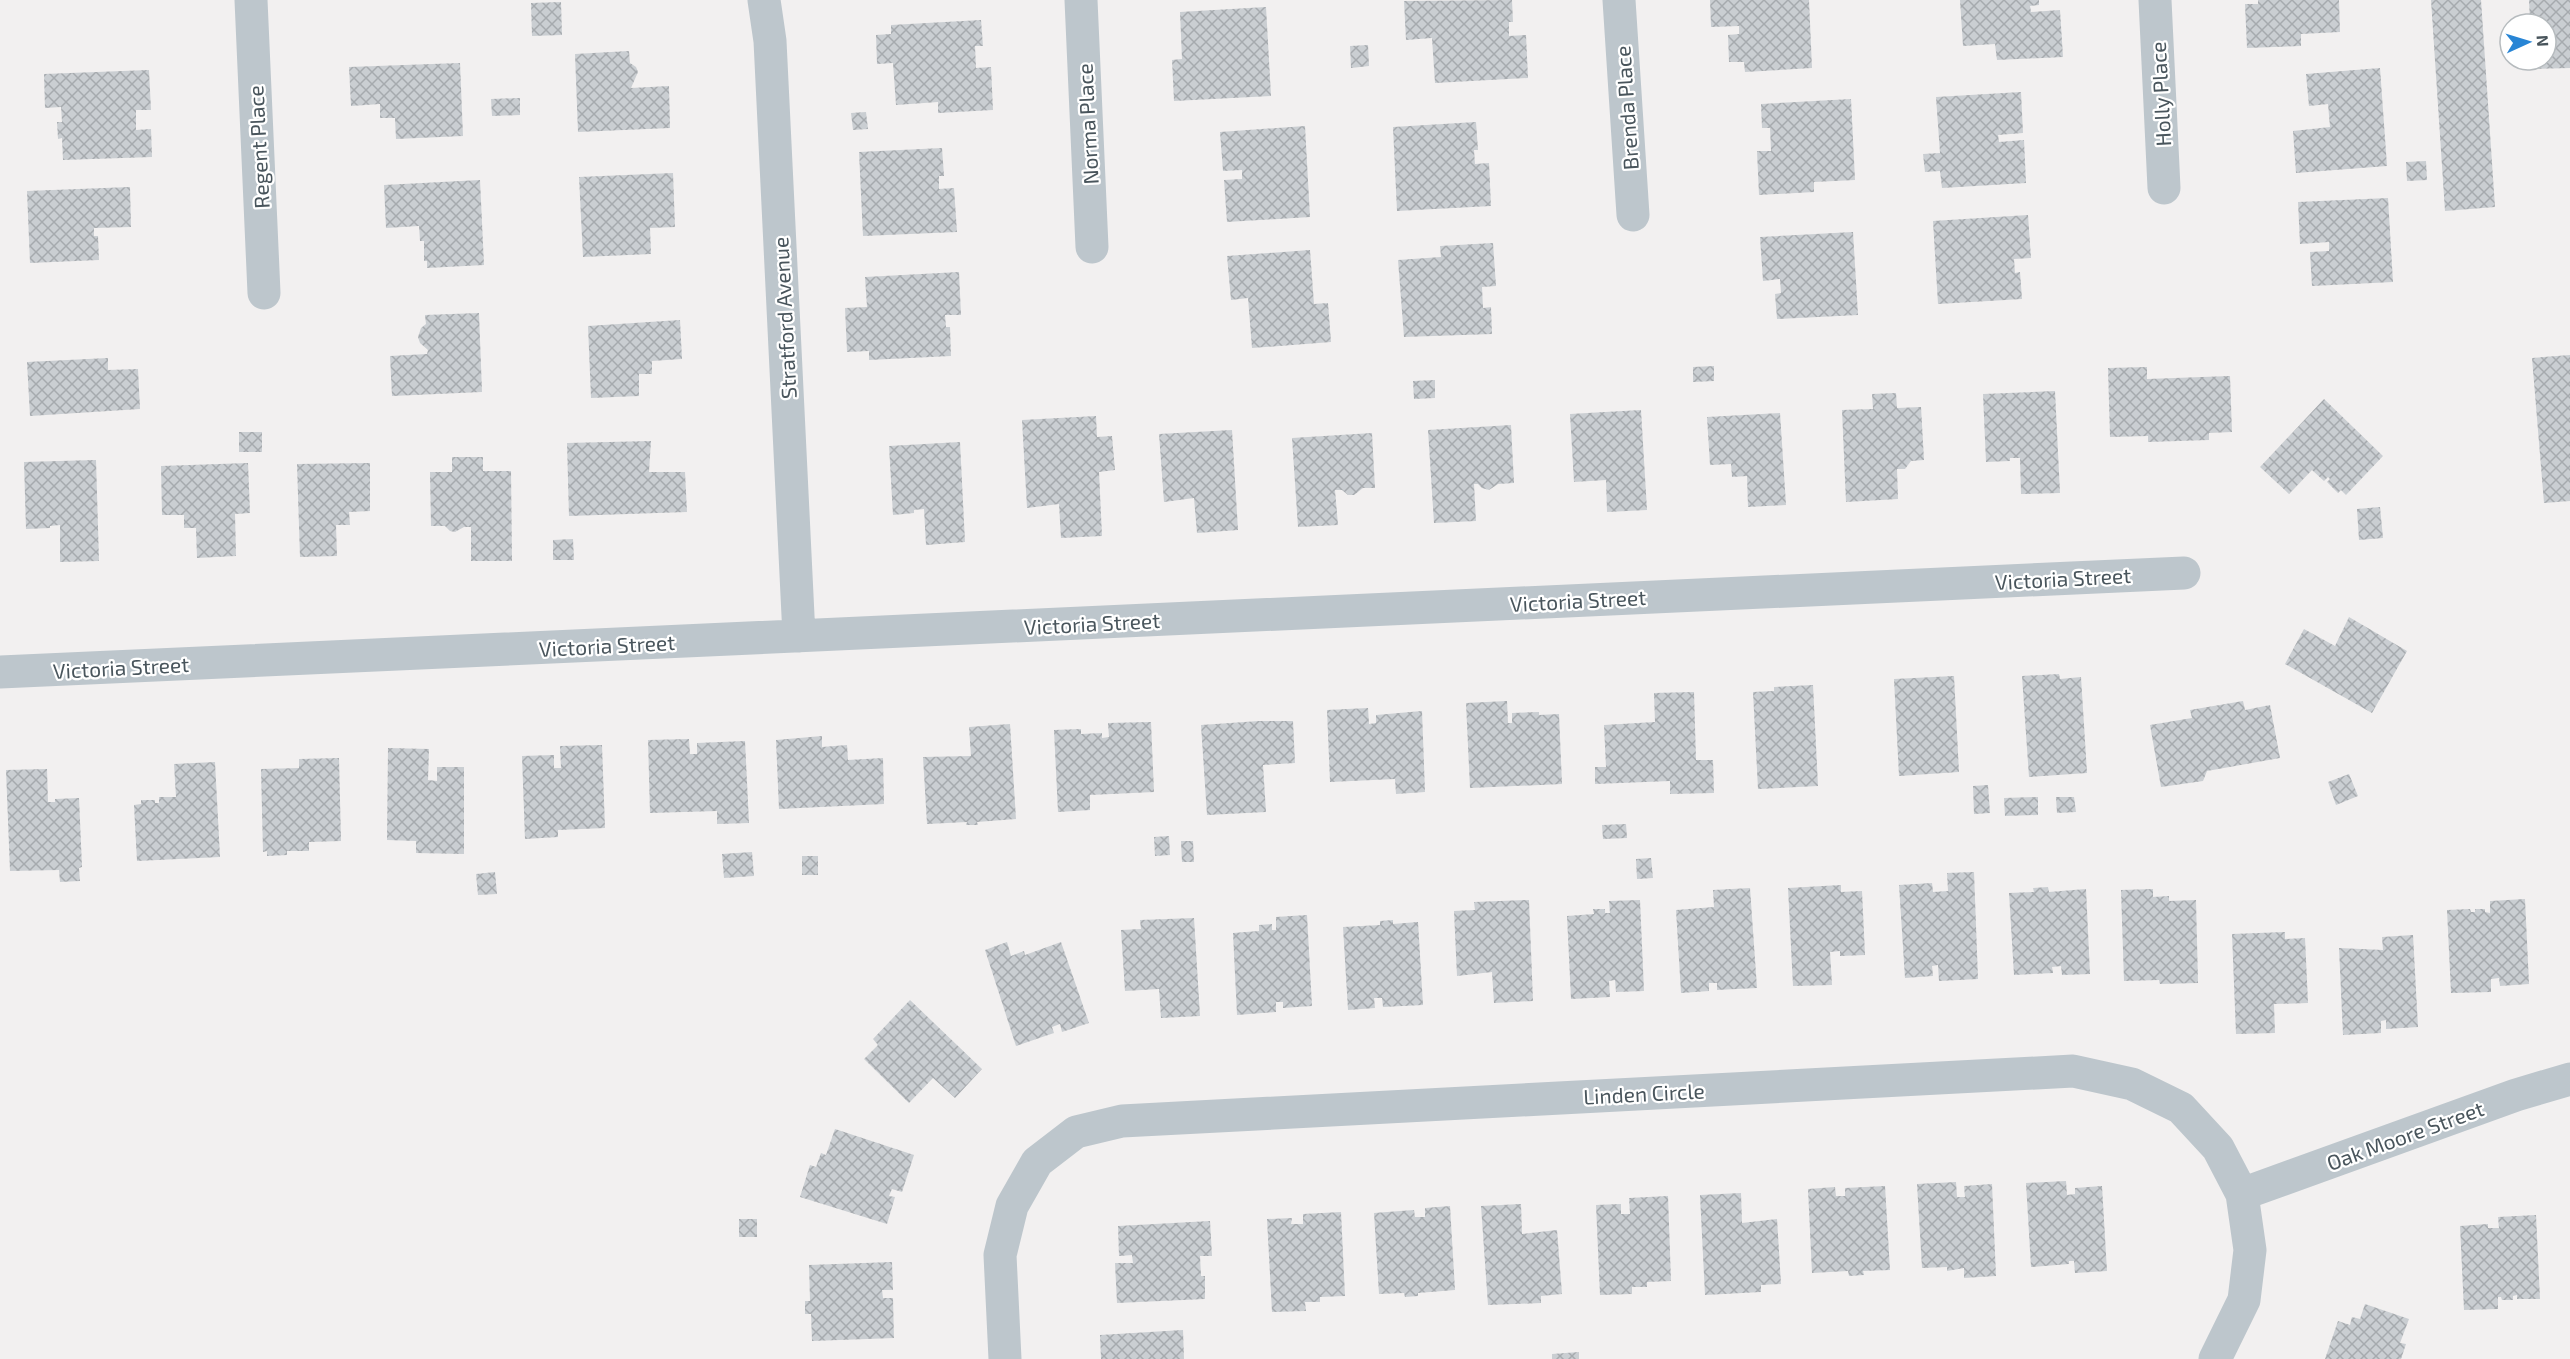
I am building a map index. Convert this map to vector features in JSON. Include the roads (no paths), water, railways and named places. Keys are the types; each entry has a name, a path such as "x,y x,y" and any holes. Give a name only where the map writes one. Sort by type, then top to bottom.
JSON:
{"street":[{"name":"Regent Place","path":"251,0 264,293"},
{"name":"Stratford Avenue","path":"764,0 770,41 799,636"},
{"name":"Norma Place","path":"1081,0 1092,247"},
{"name":"Brenda Place","path":"1619,0 1633,215"},
{"name":"Holly Place","path":"2155,0 2164,188"},
{"name":"Victoria Street","path":"0,672 2184,573"},
{"name":"Linden Circle","path":"1005,1359 1000,1255 1012,1206 1037,1162 1076,1132 1122,1121 2073,1071 2132,1084 2181,1108 2218,1148 2242,1194 2250,1250 2244,1300 2215,1359"},
{"name":"Oak Moore Street","path":"2242,1194 2516,1095 2570,1079"}]}
